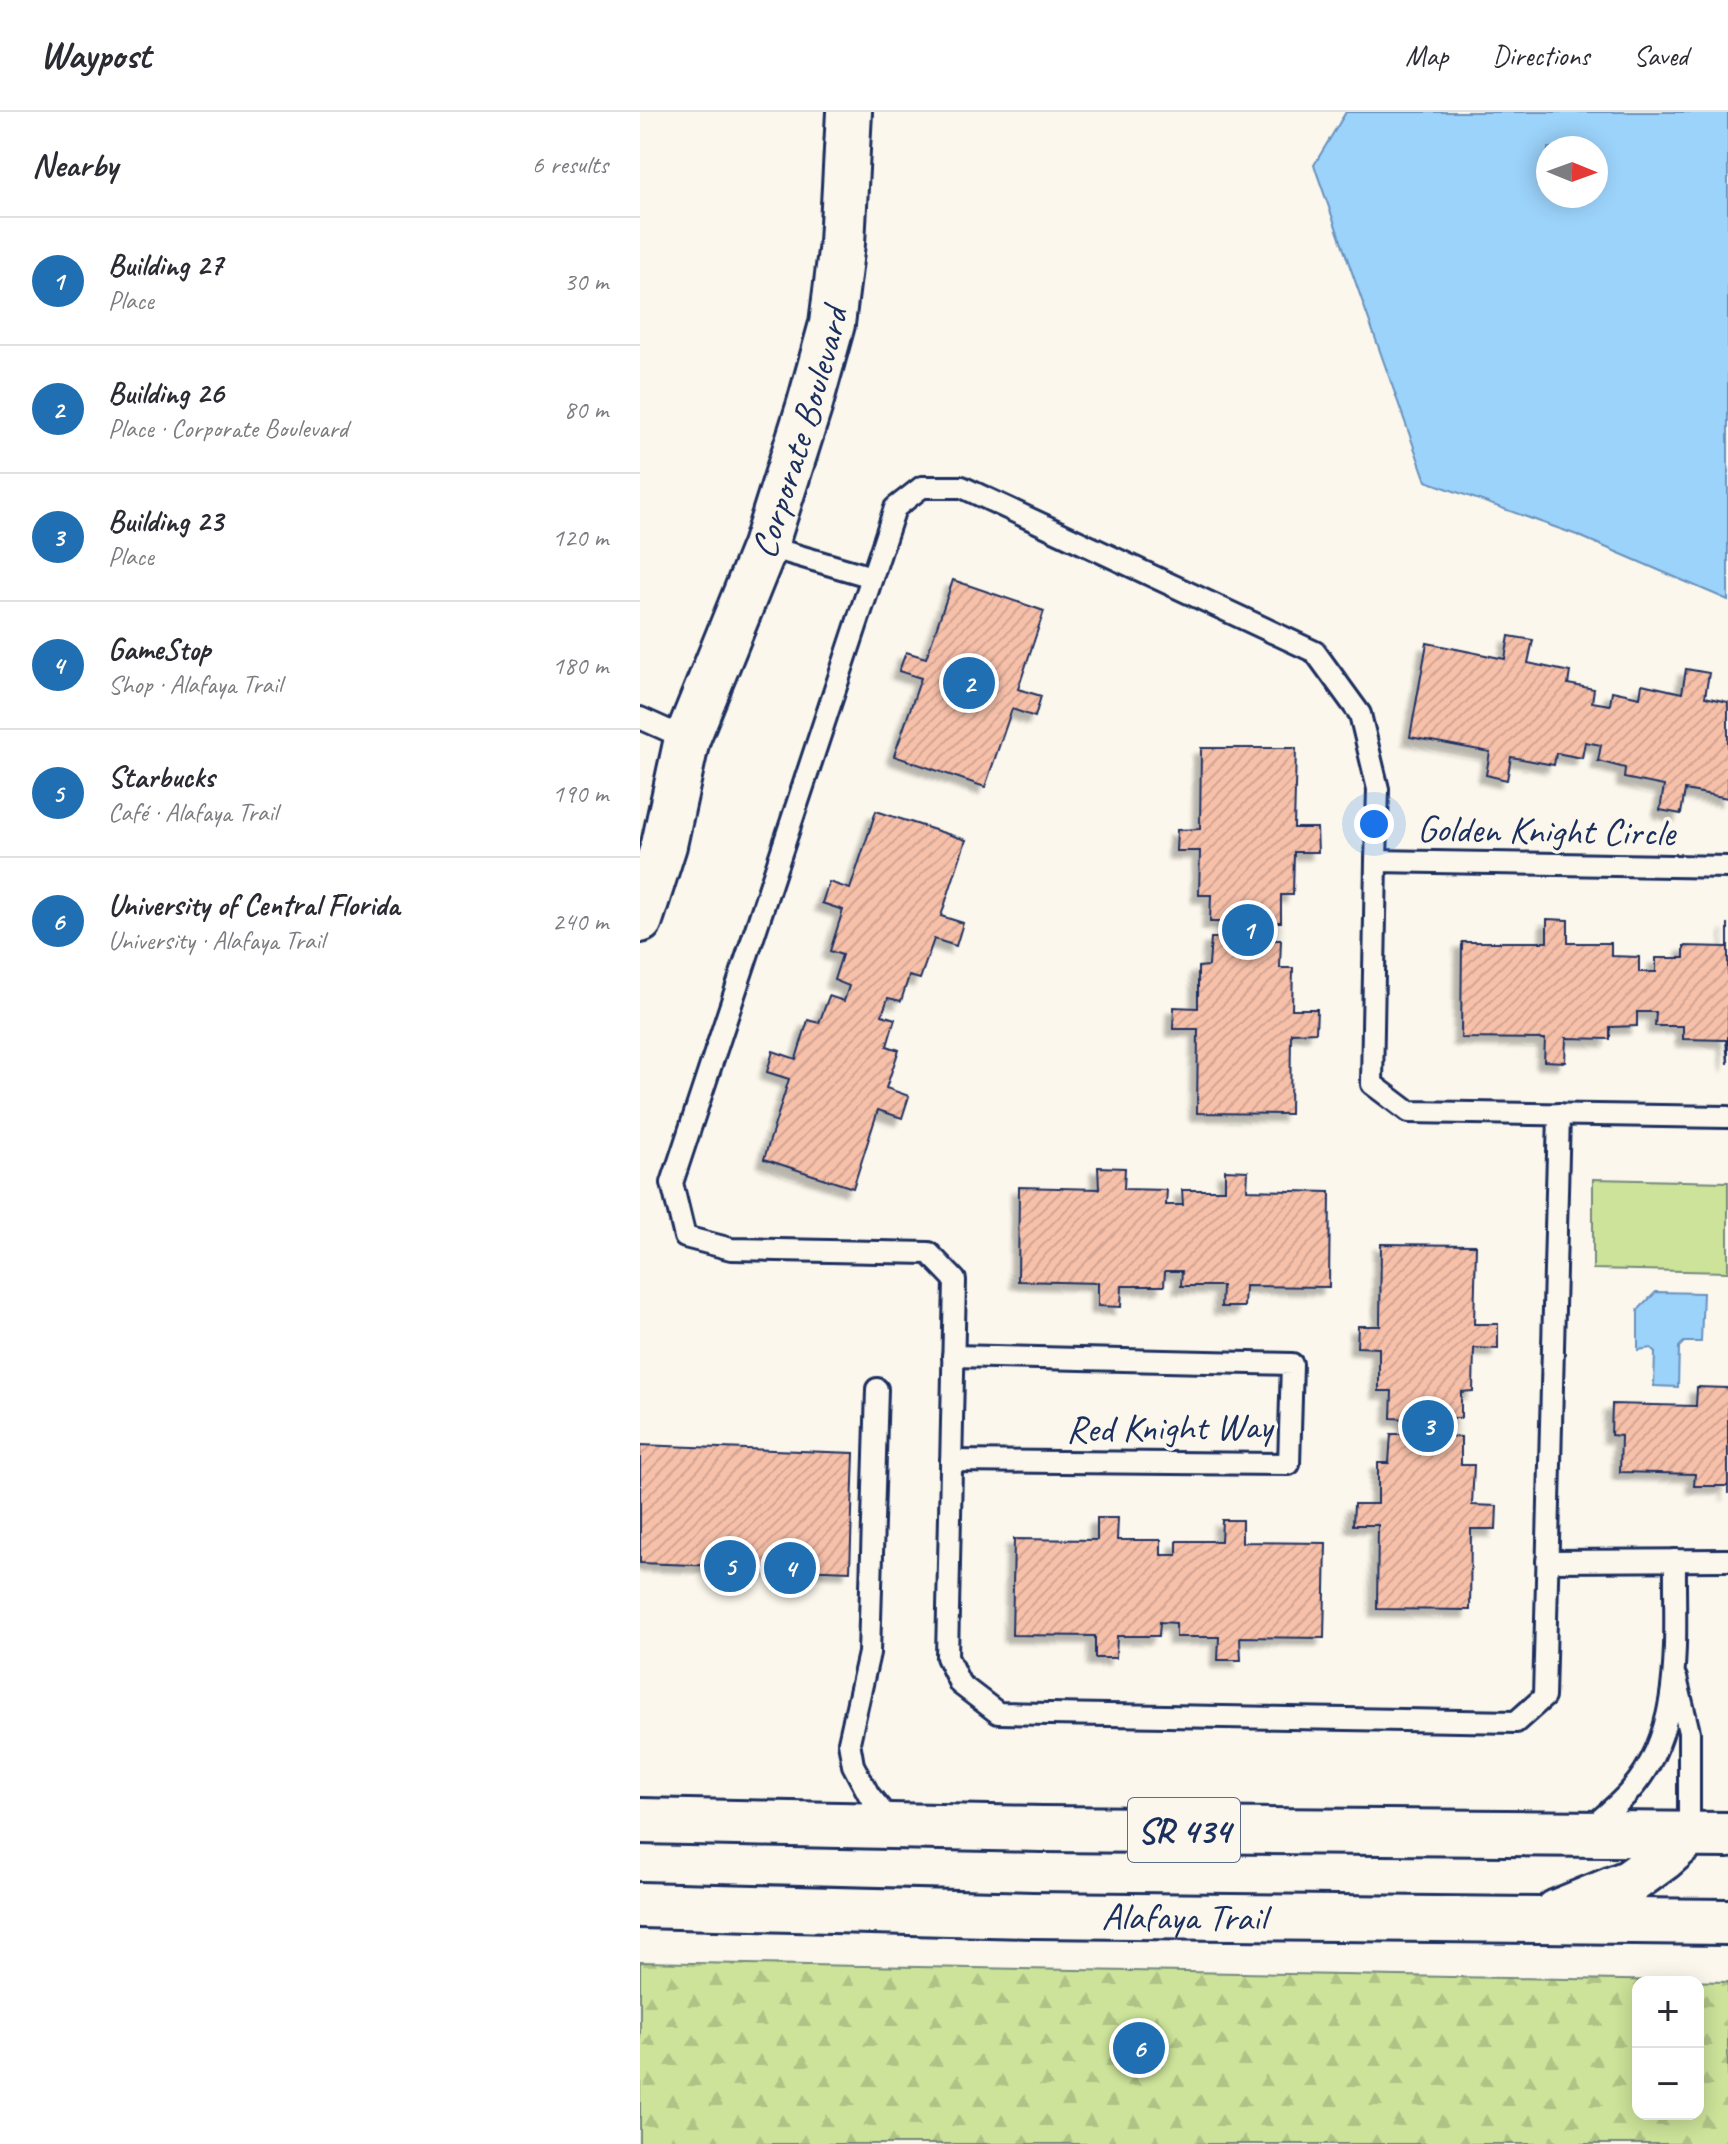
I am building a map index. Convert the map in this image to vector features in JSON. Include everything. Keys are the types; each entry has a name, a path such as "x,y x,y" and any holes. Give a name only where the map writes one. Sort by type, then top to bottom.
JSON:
{"main road":[{"name":"Corporate Boulevard","path":"640,920 664,845 687,739 765,546 832,324 842,243 849,112"},
{"name":"Corporate Boulevard","path":"640,802 687,739"},
{"name":"SR 434","path":"640,1821 895,1827 1708,1835"},
{"path":"1540,1919 1630,1882 1663,1858 1708,1835"},
{"name":"Alafaya Trail","path":"640,1905 1032,1915 1728,1922"}],"lane":[{"path":"1376,861 1378,789 1360,714 1315,652 962,487 922,487 895,508 672,1183 685,1237 731,1249 929,1253 955,1280 947,1657 960,1684 998,1713 1516,1722 1544,1697 1559,1114"},
{"path":"765,546 872,577"},
{"path":"640,718 687,739"},
{"name":"Golden Knight Circle","path":"1728,867 1376,861 1372,1084 1409,1112 1728,1117"},
{"name":"Red Knight Way","path":"951,1461 1289,1464 1292,1364 953,1356"},
{"path":"877,1389 869,1653 849,1742 853,1765 869,1795 895,1827"},
{"path":"1584,1834 1631,1790 1652,1760 1665,1731 1673,1666 1675,1560"},
{"path":"1547,1561 1728,1560"},
{"path":"1673,1666 1708,1835"}],"green space":[{"path":"1593,1179 1728,1182 1728,1272 1593,1269"},
{"path":"640,1962 1632,1980 1632,2120 1704,2120 1704,1982 1728,1982 1728,2144 640,2144"}],"water":[{"path":"1346,112 1728,112 1728,600 1577,535 1426,481 1314,165"},
{"path":"1656,1292 1703,1293 1701,1342 1684,1342 1679,1347 1678,1387 1654,1386 1655,1352 1651,1348 1638,1350 1638,1310"}],"building":[{"path":"953,580 1044,611 1018,689 1041,696 1035,717 1012,709 985,787 894,756 921,678 899,671 906,652 926,658"},
{"path":"1509,636 1533,640 1528,663 1570,672 1568,684 1594,689 1592,702 1610,705 1612,691 1640,697 1642,684 1682,693 1686,669 1709,673 1705,697 1728,702 1728,798 1685,790 1681,814 1660,810 1664,786 1624,778 1625,768 1598,761 1601,745 1585,742 1582,758 1556,753 1554,765 1511,757 1507,780 1486,775 1490,752 1410,737 1427,643 1505,659"},
{"path":"1201,748 1296,748 1294,828 1317,828 1318,852 1294,852 1293,895 1281,895 1281,922 1268,922 1267,940 1281,940 1280,968 1293,968 1292,1009 1317,1009 1316,1032 1291,1033 1290,1114 1197,1113 1198,1029 1173,1029 1174,1007 1198,1008 1198,967 1209,966 1211,938 1227,938 1227,922 1210,922 1211,895 1199,895 1200,851 1176,851 1177,830 1200,829"},
{"path":"876,811 966,840 941,916 963,923 956,946 934,939 920,979 909,976 901,1001 888,998 882,1015 895,1019 887,1046 899,1050 886,1088 909,1096 902,1118 878,1110 853,1188 764,1159 789,1079 767,1072 773,1051 796,1059 808,1020 819,1023 829,996 844,1001 849,986 834,980 842,955 830,951 843,910 822,903 829,882 850,889"},
{"path":"1547,919 1568,920 1568,943 1611,943 1611,956 1639,957 1639,972 1656,972 1656,958 1684,958 1684,946 1728,947 1728,1064 1726,1040 1683,1039 1683,1026 1655,1026 1656,1012 1637,1012 1637,1026 1610,1027 1610,1039 1566,1038 1565,1062 1544,1061 1545,1039 1461,1038 1462,942 1547,942"},
{"path":"1098,1167 1125,1168 1124,1189 1167,1190 1166,1205 1183,1205 1182,1190 1225,1190 1225,1170 1248,1171 1247,1190 1330,1192 1329,1287 1245,1286 1244,1307 1221,1307 1222,1286 1181,1286 1182,1271 1165,1271 1164,1286 1122,1286 1121,1307 1098,1306 1098,1283 1018,1281 1019,1187 1099,1189"},
{"path":"1381,1244 1476,1245 1474,1324 1498,1324 1498,1349 1474,1348 1473,1391 1461,1392 1461,1418 1448,1418 1447,1436 1461,1437 1461,1465 1474,1465 1472,1505 1497,1506 1496,1529 1471,1529 1470,1610 1377,1609 1378,1525 1353,1525 1354,1504 1378,1504 1378,1463 1389,1463 1391,1434 1407,1434 1408,1419 1391,1418 1392,1391 1379,1391 1379,1348 1357,1347 1358,1326 1380,1326"},
{"path":"1697,1387 1728,1388 1728,1486 1694,1486 1695,1474 1620,1472 1621,1436 1611,1435 1612,1404 1696,1406"},
{"path":"640,1445 854,1453 850,1571 640,1563"},
{"path":"1097,1518 1118,1518 1117,1540 1161,1540 1161,1555 1177,1555 1177,1541 1221,1541 1222,1520 1242,1520 1242,1542 1326,1543 1324,1638 1240,1637 1241,1660 1218,1660 1219,1637 1176,1637 1176,1623 1160,1622 1159,1636 1117,1636 1116,1658 1095,1658 1095,1636 1012,1635 1014,1539 1097,1540"}],"place":[{"name":"Building 26","path":"969,683"},
{"name":"Building 27","path":"1248,930"},
{"name":"Building 23","path":"1428,1426"},
{"name":"Starbucks","path":"730,1566"},
{"name":"GameStop","path":"790,1568"},
{"name":"University of Central Florida","path":"1139,2048"}]}
